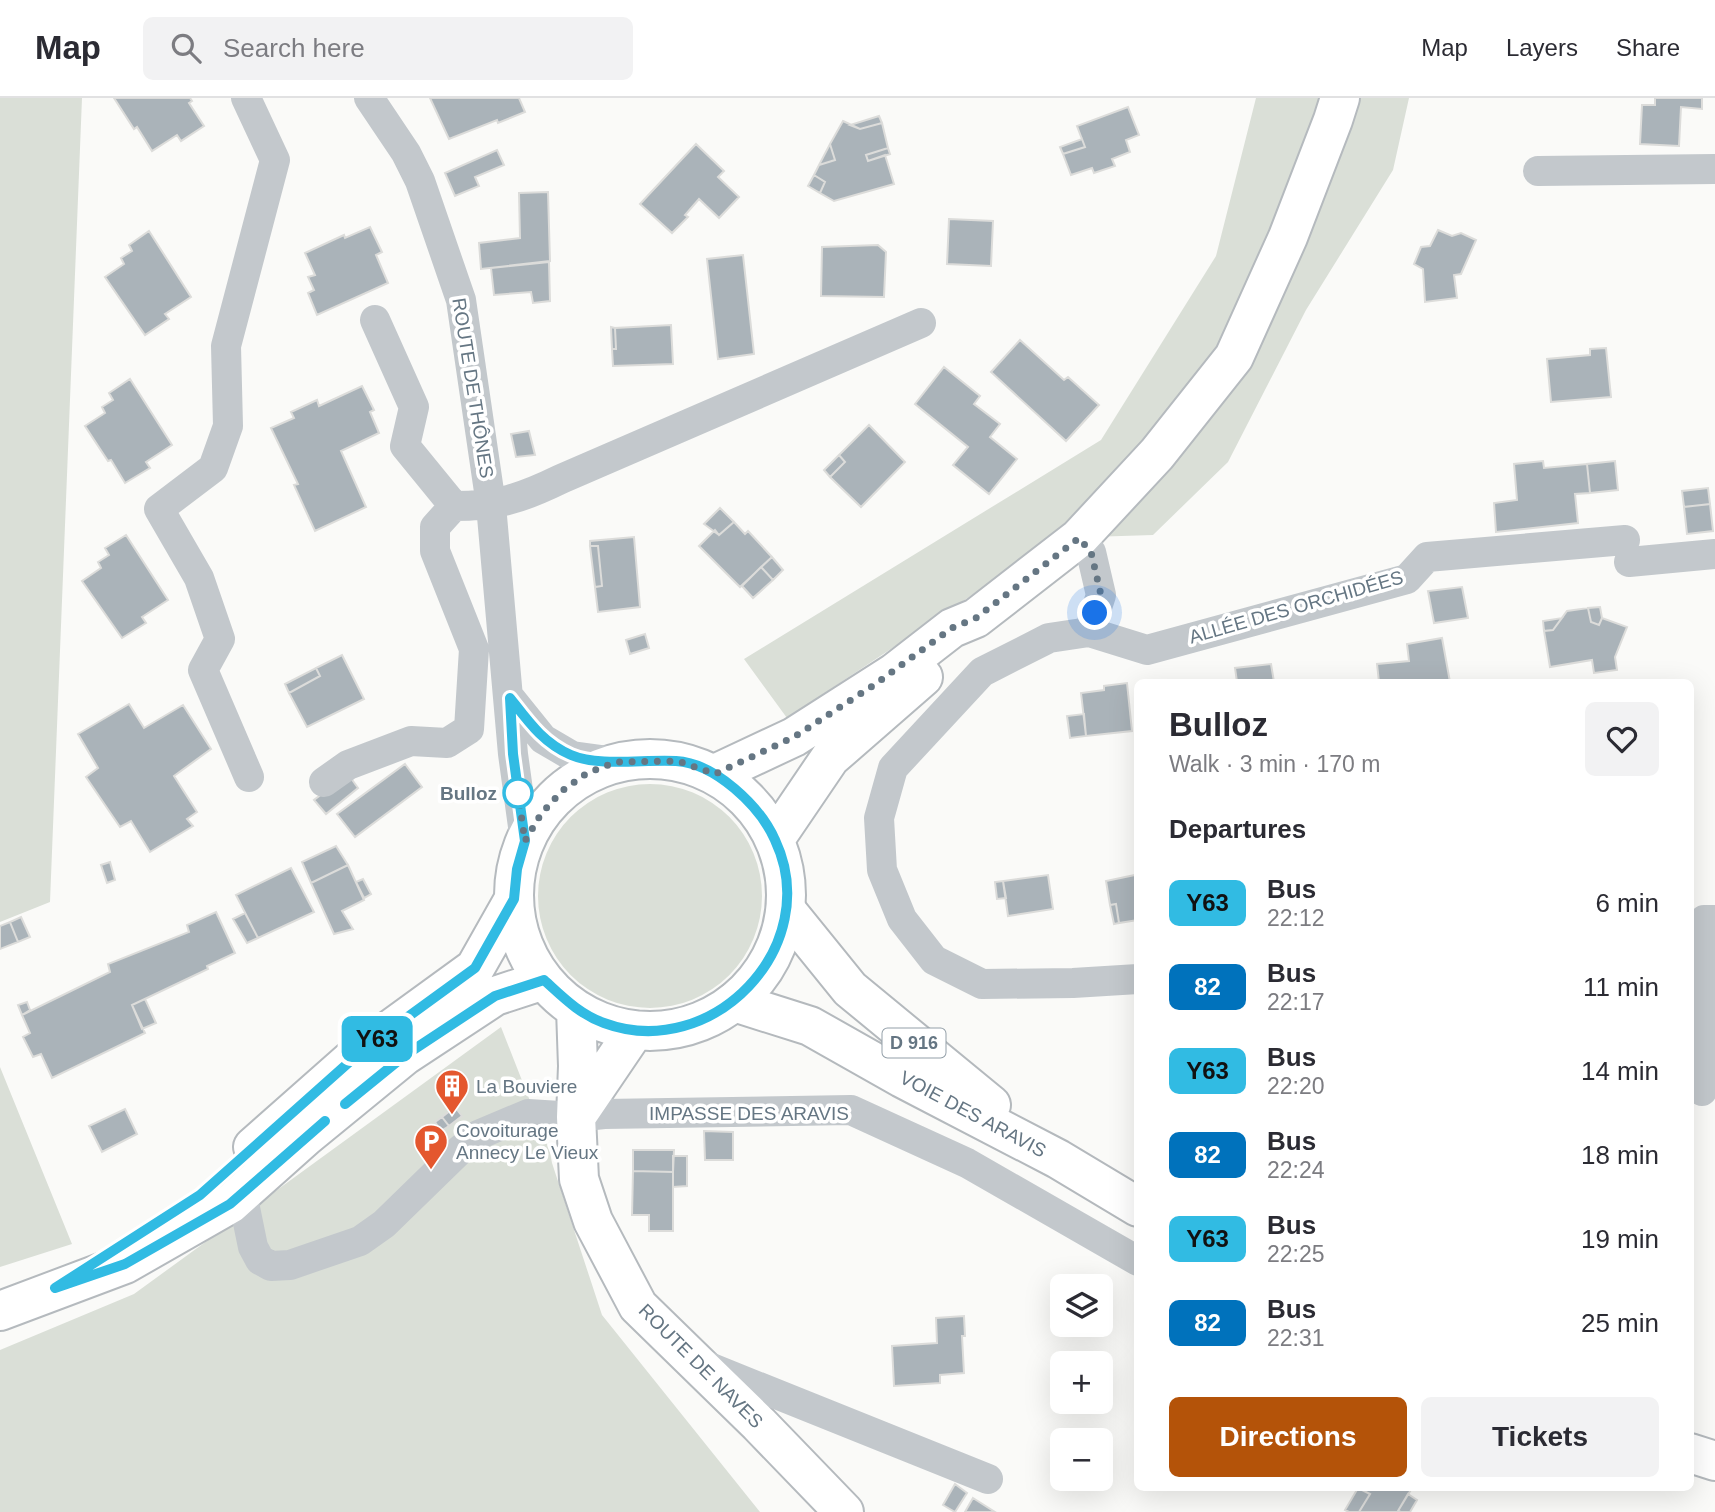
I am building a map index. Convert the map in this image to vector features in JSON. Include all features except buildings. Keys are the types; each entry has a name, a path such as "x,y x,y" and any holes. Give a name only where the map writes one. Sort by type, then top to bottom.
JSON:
{"main road":[{"path":"715,774 794,737 894,673 952,628 976,618 1079,538 1157,454 1234,357 1289,237 1339,98"},
{"path":"775,839 830,758 964,641 976,618"},
{"path":"678,761 715,774 750,801 775,839 783,862 786,910 777,945 759,976 734,1002 704,1020 670,1029 635,1030 604,1023 576,1009 544,980 528,955 518,928 514,899 517,869 525,841 541,814 562,791 587,773 616,762 678,761"},
{"path":"55,1288 200,1195 365,1048 475,968 514,899"},
{"name":"VOIE DES ARAVIS","path":"786,910 850,989 1058,1159"},
{"path":"0,1311 55,1288 125,1264 230,1204 305,1137 404,1056 495,996 544,980"},
{"name":"VOIE DES ARAVIS","path":"734,1002 810,1026 1058,1159 1134,1205"},
{"name":"ROUTE DE NAVES","path":"576,1009 579,1179 593,1222 638,1306 844,1512"},
{"path":"576,1117 635,1030"},
{"path":"1694,1454 1715,1461"}],"street":[{"path":"246,98 275,160 226,346 228,426 213,468 159,509 200,578 220,639 203,670 249,777"},
{"name":"ROUTE DE THÔNES","path":"369,98 406,153 420,181 460,300 491,505 513,754 525,841"},
{"path":"1538,171 1715,169"},
{"path":"375,320 414,407 405,446 454,506"},
{"path":"324,782 348,765 411,741 447,743 469,729 474,649 435,551 435,527 454,506 491,505 525,497 921,323"},
{"path":"1079,538 1091,552 1101,595 1089,632 1049,638 982,673 892,768 879,818 882,870 902,919 934,960 982,984 1134,979"},
{"name":"ALLÉE DES ORCHIDÉES","path":"1089,632 1146,650 1407,579 1427,557 1627,551 1715,554"},
{"path":"510,698 543,739 572,756 616,762"},
{"path":"1703,1091 1704,920 1715,920"},
{"name":"IMPASSE DES ARAVIS","path":"242,1193 253,1247 260,1260 271,1266 290,1265 360,1241 384,1224 478,1135 528,1114 576,1117 604,1114 851,1110 967,1163 1134,1260"},
{"path":"694,1361 988,1479"}],"shaded area":[{"path":"0,98 82,98 50,902 0,922"},
{"path":"1256,98 1409,98 1393,170 1306,310 1228,462 1153,535 1058,538 787,718 744,659 1101,440 1216,256"},
{"path":"650,784 693,793 712,803 729,817 743,834 753,853 762,896 753,939 743,958 729,975 712,989 693,999 650,1008 607,999 588,989 571,975 557,958 547,939 538,896 547,853 557,834 571,817 588,803 607,793"},
{"path":"501,1027 550,1152 602,1315 760,1512 0,1512 0,1350 134,1294"},
{"path":"0,1067 72,1244 0,1267"}],"bus line":[{"name":"Y63","path":"325,1121 230,1204 125,1264 55,1288 200,1195 365,1048 475,968 514,899 517,869 525,841 513,754 510,698 543,739 572,756 616,762 678,761 715,774 750,801 775,839 783,862 786,910 777,945 759,976 734,1002 704,1020 670,1029 635,1030 604,1023 576,1009 544,980 495,996 404,1056 345,1104"}],"place":[{"name":"Bulloz","path":"518,793"},
{"name":"La Bouviere","path":"452,1116"},
{"name":"Covoiturage Annecy Le Vieux","path":"431,1171"}],"route":[{"path":"518,793 525,841 541,814 562,791 587,773 616,762 678,761 715,774 794,737 894,673 952,628 976,618 1079,538 1091,552 1101,595 1095,613"}]}
